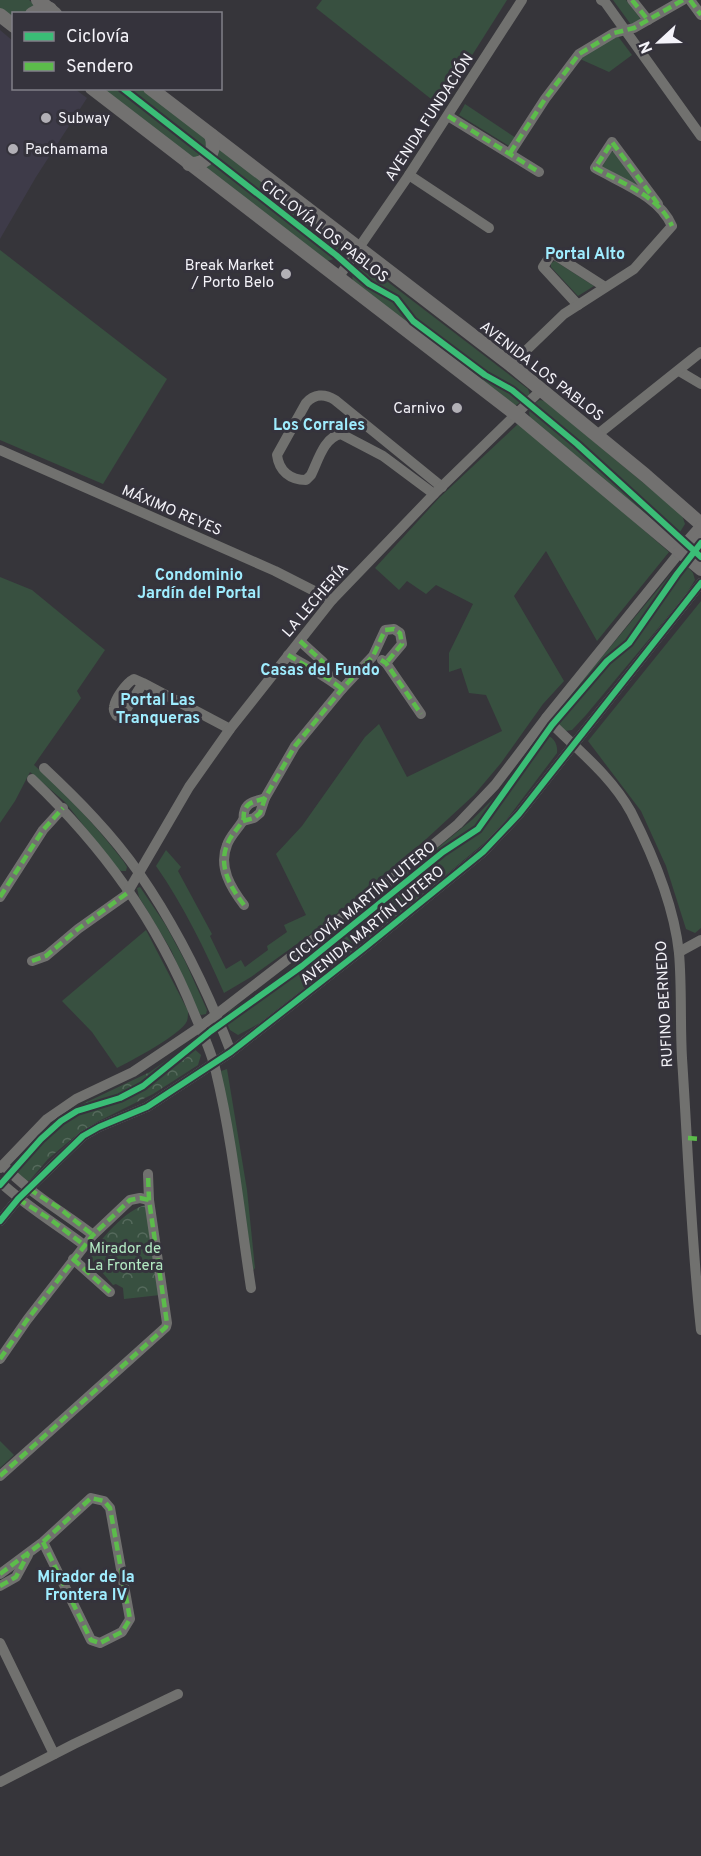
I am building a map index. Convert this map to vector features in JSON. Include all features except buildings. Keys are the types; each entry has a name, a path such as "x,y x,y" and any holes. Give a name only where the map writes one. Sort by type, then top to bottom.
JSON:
{"main road":[{"path":"38,0 52,11"},
{"path":"36,12 41,9 52,11"},
{"path":"0,15 12,24"},
{"path":"95,90 517,415 701,570"},
{"name":"AVENIDA LOS PABLOS","path":"153,90 511,365 597,435 701,526"},
{"path":"189,164 198,164 209,157 213,144 211,135"},
{"name":"AVENIDA MARTÍN LUTERO","path":"680,552 701,526"}],"street":[{"name":"AVENIDA FUNDACIÓN","path":"358,249 409,176 522,0"},
{"path":"601,0 605,2 701,136"},
{"path":"632,0 648,20"},
{"path":"510,153 545,99 579,54 614,33 648,20 682,0"},
{"path":"690,0 701,15"},
{"path":"448,116 539,172"},
{"path":"511,365 564,314 634,269 672,226 658,204 612,142 595,168 658,204"},
{"path":"409,176 489,228"},
{"path":"338,278 358,249"},
{"path":"578,305 543,267 552,253 605,287"},
{"path":"597,435 701,352"},
{"path":"680,371 701,384"},
{"name":"LA LECHERÍA","path":"130,891 189,787 230,729 332,600 540,390"},
{"path":"318,395 331,397 438,491 341,434 334,435 328,440 306,480 295,479 286,473 279,465 277,455 306,403 318,395"},
{"path":"364,446 372,431"},
{"name":"MÁXIMO REYES","path":"0,450 275,571 332,600"},
{"name":"AVENIDA MARTÍN LUTERO","path":"28,1189 2,1167 36,1129 70,1102 132,1072 200,1027 380,889 458,824 495,785 680,552"},
{"name":"AVENIDA MARTÍN LUTERO","path":"0,1221 18,1199 83,1136 147,1107 231,1052 483,852 519,814 701,583"},
{"path":"244,905 224,868 227,844 243,821 259,815 265,798 295,746 342,689 373,656 385,630 394,629 400,633 402,644 386,663"},
{"path":"300,641 322,662 330,679"},
{"path":"288,655 330,679 342,689"},
{"path":"373,656 386,663 421,714"},
{"path":"143,683 230,729"},
{"name":"RUFINO BERNEDO","path":"546,718 607,779 630,812 663,887 679,952 682,1049 701,1330"},
{"path":"44,768 90,813 139,872 171,924 216,1015 231,1052"},
{"path":"32,779 78,824 130,891 160,939 183,985 216,1071 251,1288"},
{"path":"0,897 43,830 63,808"},
{"path":"32,961 46,956 130,891"},
{"path":"679,952 701,940"},
{"path":"688,1138 701,1139"},
{"path":"0,1476 166,1327 149,1200 148,1174"},
{"path":"0,1182 18,1199 50,1219 84,1245"},
{"path":"28,1189 58,1208 93,1235"},
{"path":"0,1359 93,1235 130,1200 140,1198 149,1200"},
{"path":"50,1219 58,1208"},
{"path":"73,1259 110,1292"},
{"path":"0,1574 43,1542 91,1498 100,1499 110,1508 130,1619 122,1632 100,1643 90,1640 43,1542"},
{"path":"0,1586 16,1577 29,1552"},
{"path":"0,1643 54,1754"},
{"path":"0,1782 178,1694"}],"shaded area":[{"path":"0,30 12,40 12,90 76,90 87,98 36,177 0,239"}],"green space":[{"path":"0,0 29,0 45,12 12,12 12,22 0,13"},
{"path":"322,0 507,0 440,106 316,8"},
{"path":"613,0 626,0 640,18 639,23 632,26"},
{"path":"617,35 632,55 609,72 580,59"},
{"path":"99,90 144,90 338,240 340,249 338,256 332,260 323,261"},
{"path":"465,104 516,138 509,146 459,115"},
{"path":"611,152 614,152 645,193 602,167"},
{"path":"0,250 167,379 103,484 0,440"},
{"path":"555,261 594,286 578,296 551,267 551,263"},
{"path":"362,267 371,269 528,389 530,395 515,406 353,282 354,273"},
{"path":"540,400 545,401 682,515 685,524 680,532 669,536 531,420 529,413 534,404"},
{"path":"518,424 554,452 669,552 597,641 546,551 514,596 564,681 543,704 501,763 474,795 424,841 322,926 251,977 224,993 176,896 156,866 166,850 181,867 178,871 212,934 210,936 226,969 241,960 245,967 268,950 267,946 287,932 284,925 306,915 276,854 302,826 365,737 379,724 407,777 502,731 486,695 469,693 461,668 449,672 449,653 473,604 436,585 426,594 407,581 399,590 375,568 439,498"},
{"path":"679,564 686,565 693,573 695,580 685,596 586,715 572,730 565,731 555,721 557,711"},
{"path":"0,577 32,590 105,650 77,691 81,698 34,765 93,824 124,862 127,867 126,871 118,869 65,802 30,772 0,823"},
{"path":"701,601 701,928 695,933 686,929 666,866 641,811 588,741"},
{"path":"544,734 555,741 557,753 501,827 488,840 399,914 260,1023 238,1035 230,1030 225,1019 229,1011 266,988 473,819 496,796 539,737"},
{"path":"140,887 165,924 185,961 207,1010 206,1014 201,1015 198,1012 171,950 139,897 137,888"},
{"path":"146,930 188,1011 188,1019 176,1033 166,1040 117,1068 92,1032 62,1001"},
{"path":"192,1047 201,1055 198,1065 153,1094 97,1122 73,1138 48,1159 30,1180 26,1182 12,1168 21,1156 70,1110 150,1072 184,1048"},
{"path":"227,1069 247,1190 255,1268 250,1274 221,1071"},
{"name":"Mirador de La Frontera","path":"146,1205 160,1295 124,1299 123,1288 116,1284 113,1285 89,1257 122,1219 138,1207"},
{"path":"0,1441 14,1455 0,1468"}],"marked path":[{"path":"632,0 648,20"},
{"path":"510,153 545,99 579,54 614,33 634,28 683,0"},
{"path":"690,0 701,15"},
{"path":"448,116 539,172"},
{"path":"658,204 612,142 595,168 649,199 666,216 672,226"},
{"path":"243,821 254,818 260,813 265,798 295,746 342,689 373,656 385,630 394,629 400,633 402,644 386,663"},
{"path":"300,641 323,662 330,679"},
{"path":"288,655 342,689"},
{"path":"381,660 386,663 421,714"},
{"path":"244,905 227,877 225,853 230,839 244,818 247,806 265,798"},
{"path":"0,897 43,830 63,808"},
{"path":"32,961 46,956 130,891"},
{"path":"688,1138 701,1139"},
{"path":"0,1476 166,1327 149,1200 148,1174"},
{"path":"29,1189 59,1208 93,1235"},
{"path":"0,1359 27,1320 93,1235 130,1200 140,1198 149,1200"},
{"path":"18,1199 50,1219 84,1245"},
{"path":"73,1259 110,1292"},
{"path":"0,1574 43,1542 91,1498 104,1501 110,1508 130,1619 122,1632 100,1643 91,1640 43,1542"},
{"path":"0,1586 16,1577 28,1554"}],"cycle path":[{"name":"CICLOVÍA LOS PABLOS","path":"125,90 336,255 369,284 396,299 413,321 485,375 512,390 577,444 701,557"},
{"name":"CICLOVÍA MARTÍN LUTERO","path":"0,1185 41,1139 61,1121 77,1111 120,1098 143,1086 211,1031 302,966 443,852 478,829 552,725 607,661 629,643 701,543"},
{"path":"0,1221 18,1199 83,1136 147,1107 231,1052 483,852 519,814 701,583"}],"place":[{"name":"Subway","path":"46,118"},
{"name":"Pachamama","path":"13,149"},
{"name":"Break Market / Porto Belo","path":"286,274"},
{"name":"Carnivo","path":"457,408"}],"district":[{"name":"Portal Alto","path":"585,253"},
{"name":"Los Corrales","path":"319,424"},
{"name":"Condominio Jardín del Portal","path":"199,583"},
{"name":"Casas del Fundo","path":"320,669"},
{"name":"Portal Las Tranqueras","path":"158,708"},
{"name":"Mirador de la Frontera IV","path":"86,1585"}]}
